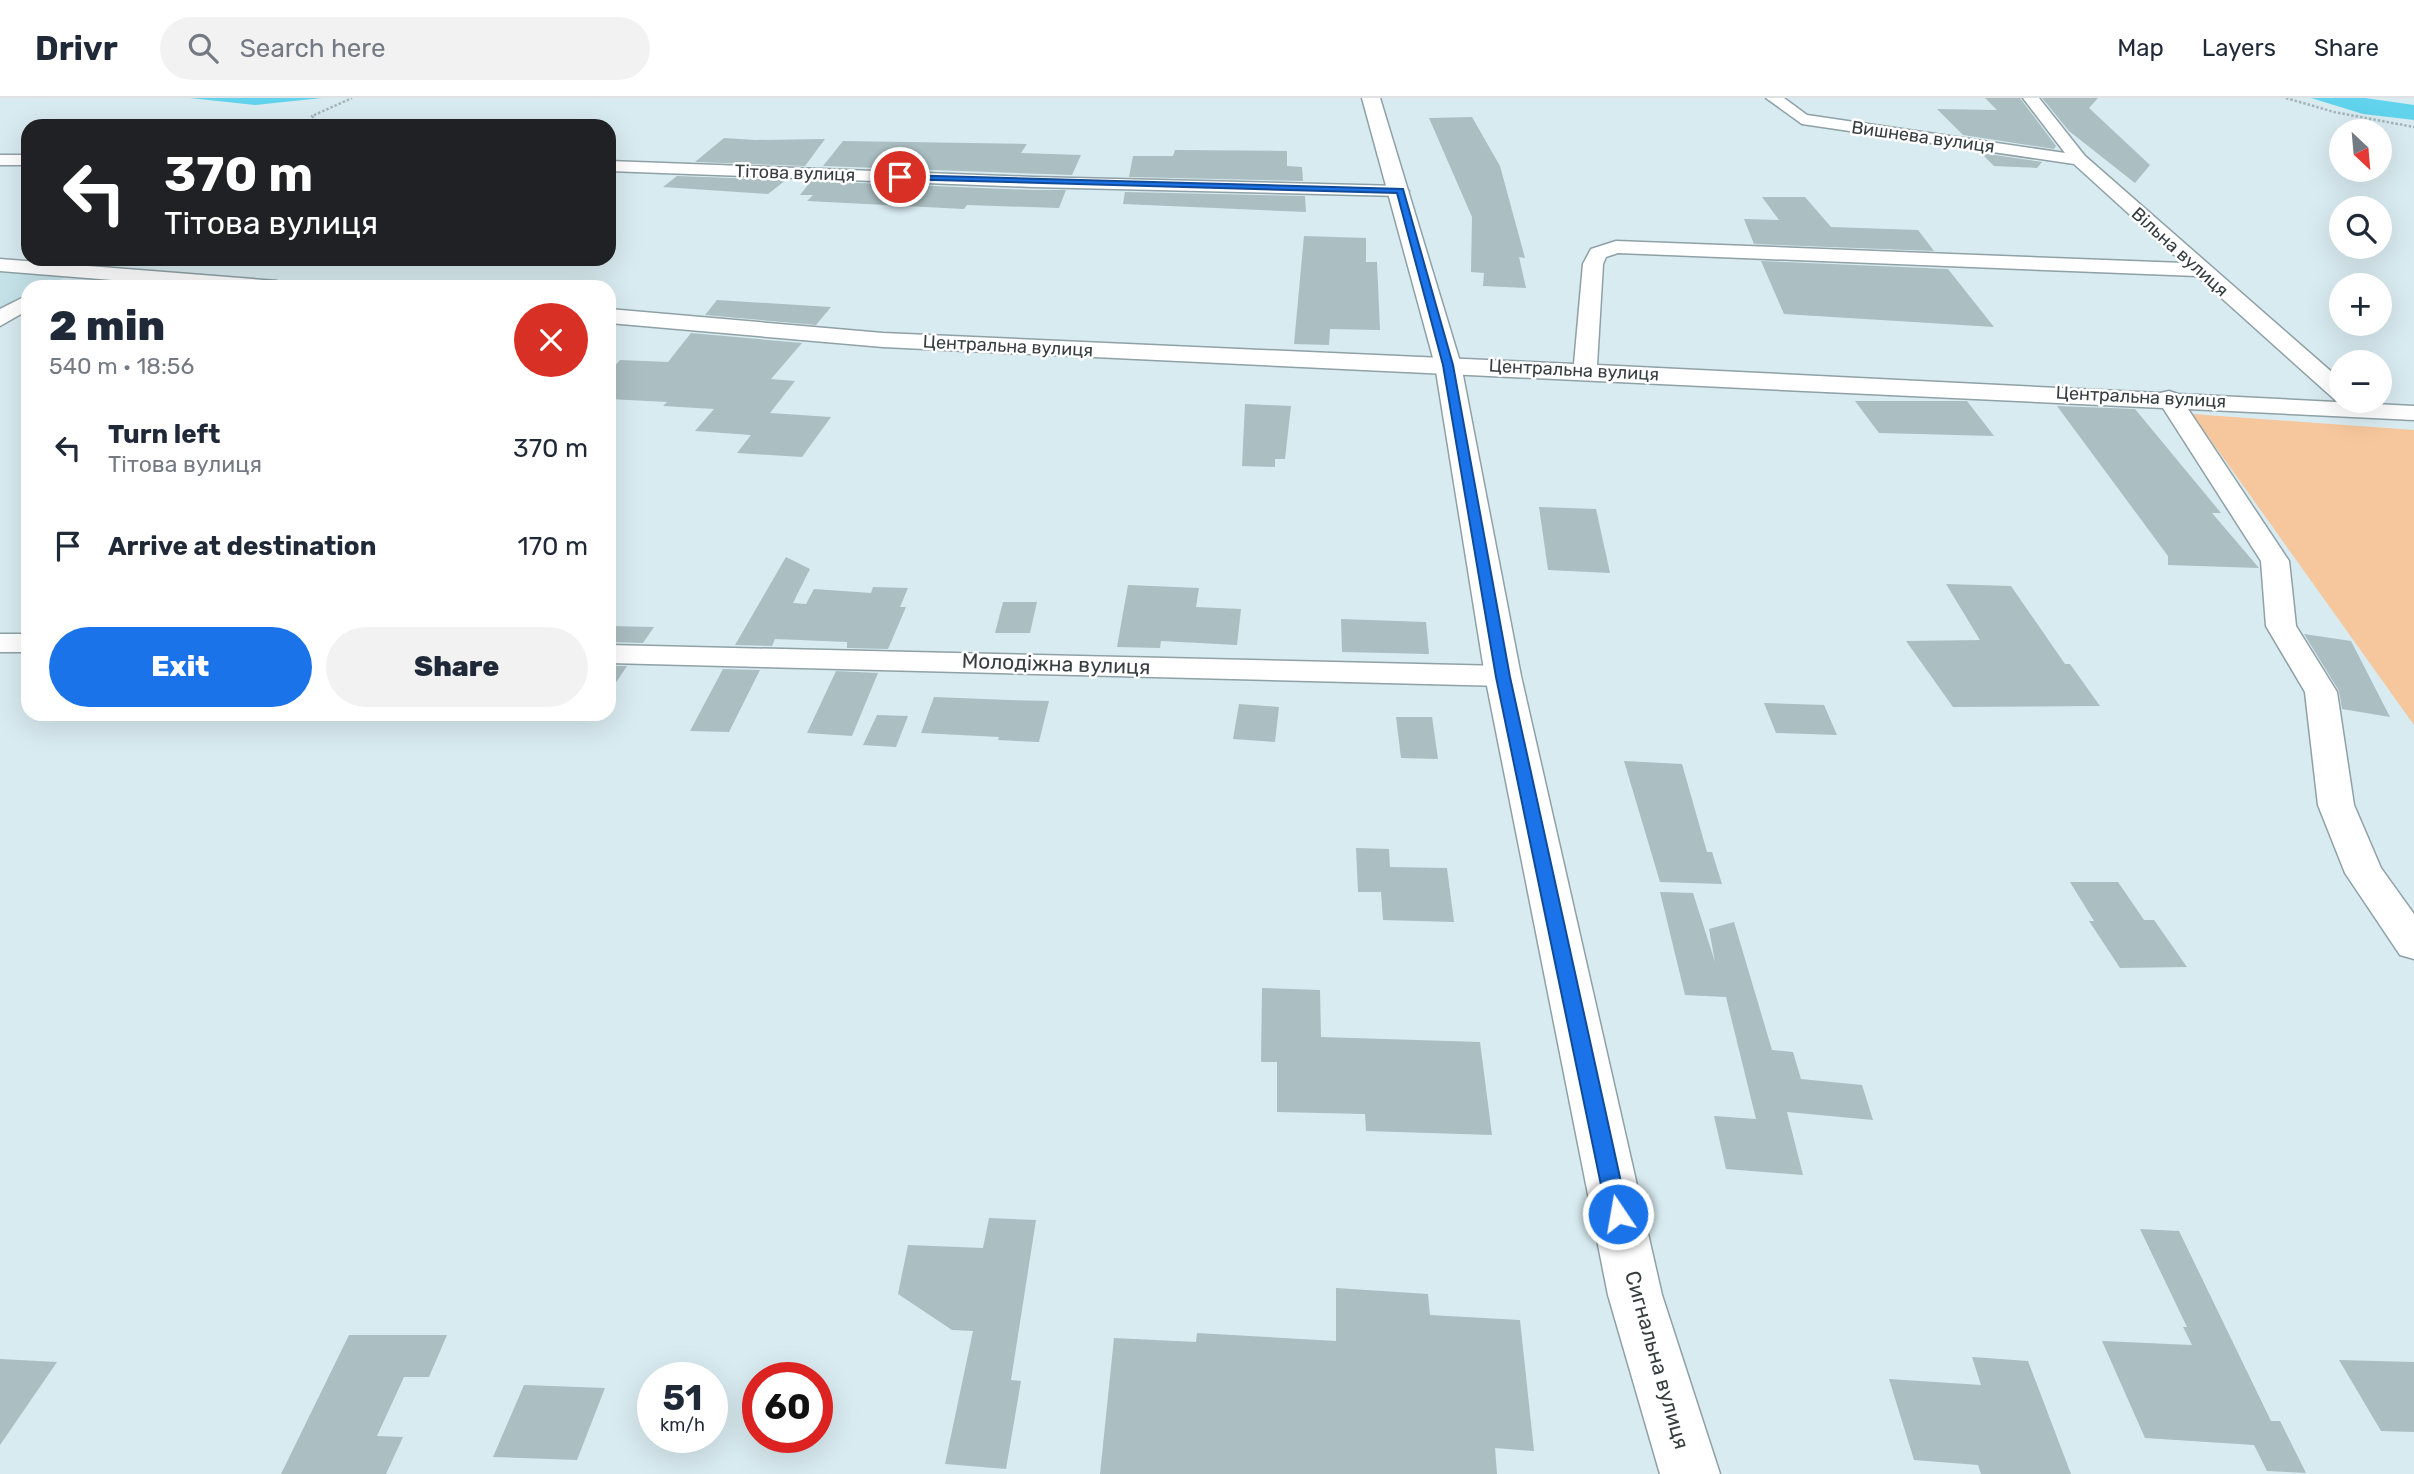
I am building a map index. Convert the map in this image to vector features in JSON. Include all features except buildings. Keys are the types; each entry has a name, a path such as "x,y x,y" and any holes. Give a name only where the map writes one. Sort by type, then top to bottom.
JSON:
{"main road":[{"name":"Сигнальна вулиця","path":"1371,98 1448,365 1503,677 1635,1295 1690,1474"}],"street":[{"name":"Вишнева вулиця","path":"1774,98 1802,119 2079,160"},
{"name":"Вільна вулиця","path":"2031,98 2079,160 2199,270 2329,383"},
{"path":"0,160 21,160"},
{"name":"Тітова вулиця","path":"616,166 1033,182 1400,191"},
{"path":"1586,370 1593,264 1598,253 1616,247 2199,270"},
{"path":"0,265 21,265"},
{"path":"62,280 84,266"},
{"path":"104,266 219,280"},
{"path":"0,319 21,306"},
{"name":"Центральна вулиця","path":"616,317 883,340 2169,398 2329,401"},
{"path":"2169,398 2275,561 2281,626 2321,692 2336,805 2364,873 2414,944"},
{"name":"Центральна вулиця","path":"2392,409 2414,413"},
{"path":"0,643 21,643"},
{"name":"Молодіжна вулиця","path":"616,654 1503,677"}],"path":[{"path":"2286,98 2334,112 2414,127"},
{"path":"314,119 312,116 350,99"}],"shaded area":[{"path":"0,266 75,271 60,280 21,280 21,304 0,317"},
{"path":"2192,414 2414,430 2414,725"}],"water":[{"path":"190,98 322,98 255,105"},
{"path":"2311,98 2365,98 2414,105 2414,120 2363,114"}],"route":[{"path":"900,177 1400,191 1448,365 1503,677 1618,1214"}]}
